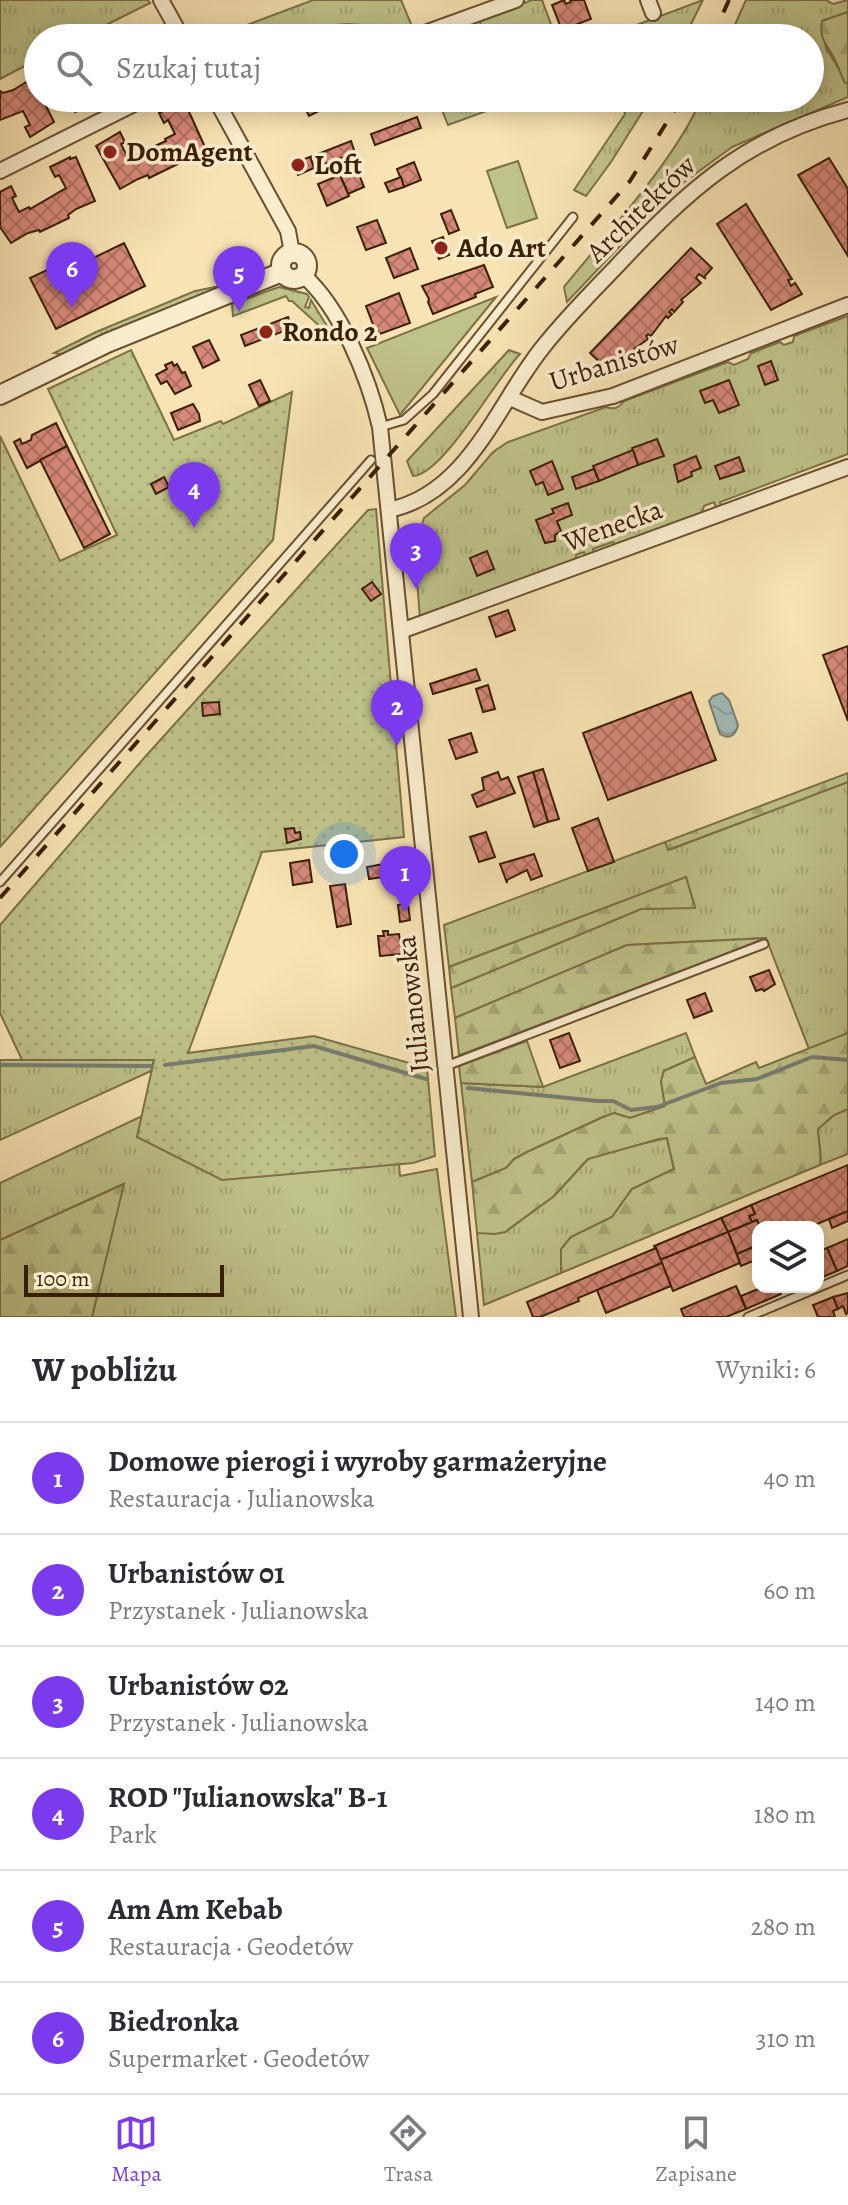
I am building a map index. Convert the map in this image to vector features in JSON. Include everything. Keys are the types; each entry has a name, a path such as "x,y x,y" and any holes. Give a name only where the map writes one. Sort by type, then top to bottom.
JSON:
{"street":[{"path":"161,0 174,24"},
{"path":"450,24 516,0"},
{"name":"Architektów","path":"510,398 543,347 684,197 732,161 770,139 811,121 848,110"},
{"path":"0,171 118,112"},
{"path":"223,112 288,231 292,253"},
{"path":"292,253 299,254 305,260 307,268 303,275 292,279 282,272 282,260 292,253"},
{"path":"0,395 107,343 282,272"},
{"name":"Julianowska","path":"303,275 325,299 363,371 380,427 471,1317"},
{"name":"Urbanistów","path":"510,398 542,412 613,396 848,305"},
{"path":"389,510 412,505 446,480 478,445 510,398"},
{"name":"Wenecka","path":"401,631 845,468"}],"lane":[{"path":"380,427 404,420 433,394 573,217"},
{"path":"0,882 371,460"},
{"path":"446,1066 764,944"},
{"path":"748,1317 848,1275"}],"green space":[{"path":"0,0 148,0 150,3 108,24 24,24 24,66 0,79"},
{"path":"313,0 401,0 411,24 250,24"},
{"path":"532,0 542,0 551,24 481,24 479,20"},
{"path":"703,0 691,24 639,24"},
{"path":"746,0 826,0 833,4 848,0 848,12 822,21 822,24 735,24"},
{"path":"848,12 848,84 824,41 822,21"},
{"path":"824,34 826,48 848,84 848,97 824,107"},
{"path":"443,112 484,112 448,125"},
{"path":"642,112 586,196 574,190 625,114"},
{"path":"695,112 813,112 732,147 672,191 567,302 564,287 657,172"},
{"path":"518,161 537,218 507,228 487,171"},
{"path":"220,286 66,355 54,353 195,291"},
{"path":"279,287 307,294 309,297 305,307 309,308 311,300 330,331 326,332 286,296 233,316 232,304"},
{"path":"496,297 400,415 367,348"},
{"path":"848,316 848,454 720,502 721,506 716,507 714,502 704,506 702,513 615,545 613,542 593,549 594,553 585,557 584,552 576,555 576,560 420,618 415,555 406,558 405,547 419,535 424,518 465,485 493,452 508,442 606,407 616,408 624,401 728,362 734,365 748,359 751,353 780,342 784,345 793,342 794,336"},
{"path":"131,350 174,440 221,421 223,424 292,392 273,540 0,847 0,436 60,561 117,535 48,389"},
{"path":"509,350 520,354 454,443 439,460 413,476 407,461"},
{"path":"376,509 404,837 262,852 188,1053 314,1036 427,1068 435,1156 413,1163 222,1180 137,1137 154,1060 22,1060 0,1013 0,925 144,758 368,510"},
{"path":"848,773 848,782 668,850 665,842"},
{"path":"848,782 848,1033 809,1049 766,938 627,945 455,1018 451,988 641,909 695,907 686,877 449,967 444,925 665,842 669,850"},
{"path":"686,877 695,908 641,909 451,988 449,967"},
{"path":"767,938 459,1055 455,1018 627,945"},
{"path":"686,1033 695,1057 664,1071 661,1081 665,1106 630,1118 614,1113 603,1117 527,1152 506,1168 472,1182 461,1083 543,1087"},
{"path":"848,1033 848,1109 834,1115 818,1129 820,1165 561,1273 561,1249 571,1237 612,1217 632,1189 674,1169 667,1138 659,1139 588,1159 554,1196 505,1232 477,1233 472,1182 506,1168 527,1152 603,1117 614,1113 630,1118 665,1106 661,1081 664,1071 695,1057 706,1084 756,1062 759,1068"},
{"path":"527,1041 543,1087 461,1083 459,1066"},
{"path":"154,1059 151,1071 0,1140 0,1060"},
{"path":"848,1109 848,1154 820,1165 818,1129 834,1115"},
{"path":"142,1116 137,1137 399,1164 400,1176 437,1169 456,1317 92,1317 123,1184 0,1240 0,1183"},
{"path":"667,1138 674,1169 632,1189 612,1217 571,1237 561,1249 561,1273 484,1305 477,1233 505,1232 554,1196 588,1159 600,1153"},
{"path":"124,1184 92,1317 0,1317 0,1240"}],"water":[{"path":"722,693 729,700 738,725 734,734 729,736 720,734 709,701"}],"building":[{"path":"564,0 566,4 570,0 584,0 591,19 578,24 560,24 552,5"},
{"path":"24,84 24,112 49,112 54,122 30,137 25,127 30,125 23,111 0,120 0,91 13,90"},
{"path":"189,112 205,147 186,155 177,161 178,164 120,189 96,146 120,132 125,142 121,144 128,158 166,141 175,134 168,120 164,123 159,113"},
{"path":"417,117 421,128 375,145 371,134"},
{"path":"351,141 355,153 314,168 310,157"},
{"path":"76,157 95,201 76,209 68,215 69,218 40,232 28,233 11,243 0,227 0,192 11,186 16,196 12,198 19,212 30,209 66,188 50,167"},
{"path":"310,157 314,168 298,175 293,163"},
{"path":"829,158 848,189 848,256 798,175"},
{"path":"414,162 421,180 404,187 397,169"},
{"path":"356,167 364,187 348,194 339,173"},
{"path":"340,175 349,196 327,206 318,184"},
{"path":"401,177 404,187 389,192 385,183"},
{"path":"746,204 792,279 788,280 791,286 795,283 802,294 771,310 717,224"},
{"path":"451,210 459,230 449,234 441,214"},
{"path":"377,220 386,243 366,250 357,227"},
{"path":"443,237 449,255 439,259 432,241"},
{"path":"124,243 145,286 56,329 30,278 73,258 77,266"},
{"path":"245,248 249,258 230,267 225,257"},
{"path":"410,248 418,269 394,278 386,258"},
{"path":"691,248 712,268 704,277 706,279 699,274 696,278 701,283 681,300 683,302 674,312 672,309 669,312 672,314 668,318 666,316 651,336 646,336 648,339 634,349 637,351 628,360 623,360 625,363 621,367 619,364 611,373 590,353"},
{"path":"484,265 493,287 433,314 422,286"},
{"path":"399,293 410,323 377,335 366,306"},
{"name":"Rondo 2","path":"288,317 292,328 245,346 241,335"},
{"path":"209,340 219,360 203,368 193,347"},
{"path":"771,361 778,380 765,385 758,366"},
{"path":"172,362 182,373 185,372 191,386 175,394 167,381 161,384 156,375"},
{"path":"260,380 270,401 259,406 249,385"},
{"path":"729,380 739,405 719,413 713,400 705,403 700,391"},
{"path":"193,404 200,421 178,430 171,413"},
{"path":"56,423 67,446 27,468 14,442 20,439 22,444 31,440 32,435"},
{"path":"657,439 664,456 638,465 632,448"},
{"path":"67,446 110,534 84,548 40,460"},
{"path":"633,450 638,465 599,481 593,466"},
{"path":"696,456 701,468 678,482 674,465"},
{"path":"739,457 744,471 720,479 715,466"},
{"path":"552,461 563,489 548,495 543,482 536,485 530,471"},
{"path":"594,469 599,481 576,489 572,477"},
{"path":"164,477 169,487 156,494 151,484"},
{"path":"568,503 572,515 557,521 561,531 555,535 555,541 545,543 536,520"},
{"path":"487,551 494,569 477,576 470,558"},
{"path":"372,582 381,594 371,601 362,589"},
{"path":"508,610 515,630 496,637 489,617"},
{"path":"848,646 848,721 823,655"},
{"path":"476,669 480,680 433,694 430,684"},
{"path":"488,685 495,709 483,712 476,689"},
{"path":"691,692 716,760 608,800 583,733"},
{"path":"219,702 220,714 203,716 202,703"},
{"path":"471,733 477,752 456,759 449,740"},
{"path":"543,769 559,819 548,822 533,772"},
{"path":"498,772 501,780 508,777 515,793 477,807 472,795 484,790 482,778"},
{"path":"533,772 548,822 534,827 518,777"},
{"path":"598,818 614,862 588,871 572,828"},
{"path":"294,828 295,833 300,832 301,839 287,843 285,829"},
{"path":"486,832 495,857 479,862 470,837"},
{"path":"534,854 542,876 531,880 527,870 507,880 507,883 500,864"},
{"path":"309,860 312,882 293,885 290,863"},
{"path":"400,861 402,874 369,879 367,867"},
{"path":"345,884 351,924 337,927 330,886"},
{"path":"408,903 410,920 400,922 398,905"},
{"path":"383,931 388,931 388,935 399,934 402,954 380,956 378,936 384,936"},
{"path":"769,970 775,984 764,991 756,991 750,977"},
{"path":"705,993 712,1011 694,1018 687,1000"},
{"path":"569,1033 580,1061 560,1068 550,1040"},
{"path":"848,1165 848,1211 824,1221 752,1222 749,1216 755,1214 751,1205"},
{"path":"751,1205 755,1214 749,1216 752,1222 728,1232 721,1218"},
{"path":"848,1211 848,1221 832,1228 829,1219"},
{"path":"721,1218 728,1232 660,1260 654,1246"},
{"path":"752,1222 752,1248 737,1254 728,1232"},
{"path":"728,1232 740,1263 673,1291 660,1260"},
{"path":"848,1239 848,1266 837,1271 827,1248"},
{"path":"656,1248 662,1263 578,1298 579,1301 533,1317 527,1302"},
{"path":"752,1248 752,1261 741,1266 737,1254"},
{"path":"827,1248 837,1271 824,1276 824,1249"},
{"path":"662,1263 671,1286 606,1313 597,1290"},
{"path":"736,1286 746,1309 726,1317 684,1317 681,1309"},
{"path":"752,1292 781,1294 746,1309 741,1296"},
{"path":"848,1293 846,1314 843,1306 838,1309 833,1297"},
{"path":"833,1297 838,1309 833,1311 835,1317 818,1317 813,1305"}],"waterway":[{"path":"165,1065 314,1046 426,1079"},
{"path":"468,1088 613,1101 631,1110 657,1107 721,1083 757,1079 812,1057 848,1060"},
{"path":"0,1065 151,1066"}],"railway":[{"path":"718,24 729,0"},
{"path":"0,898 630,181 673,112"}],"place":[{"name":"DomAgent","path":"110,152"},
{"name":"Loft","path":"298,165"},
{"name":"Ado Art","path":"441,248"},
{"name":"Biedronka","path":"72,308"},
{"name":"Am Am Kebab","path":"239,312"},
{"name":"Rondo 2","path":"266,332"},
{"name":"ROD \"Julianowska\" B-1","path":"194,528"},
{"name":"Urbanistów 02","path":"416,589"},
{"name":"Urbanistów 01","path":"397,746"},
{"name":"Domowe pierogi i wyroby garmażeryjne","path":"405,912"}]}
